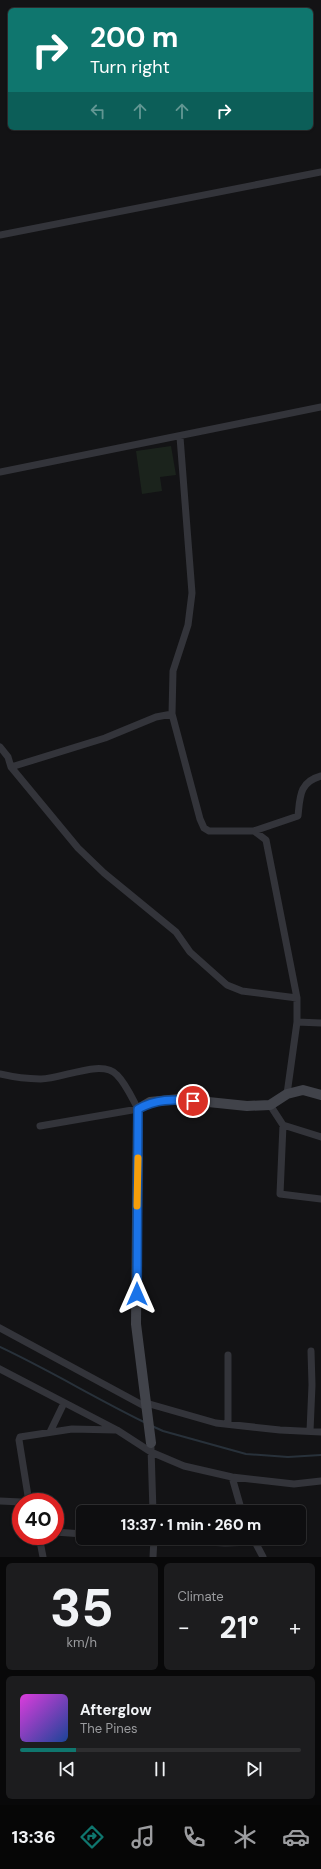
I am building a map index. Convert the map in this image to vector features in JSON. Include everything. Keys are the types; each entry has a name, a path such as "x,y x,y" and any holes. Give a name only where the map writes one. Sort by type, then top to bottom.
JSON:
{"street":[{"path":"0,235 321,172"},
{"path":"0,472 180,437 321,407"},
{"path":"180,437 192,592 188,624 172,671 172,714 200,819 204,828 209,831 254,831 298,816 303,789 307,782 321,776"},
{"path":"11,767 105,738 156,717 172,714"},
{"path":"0,747 8,757 11,767 78,848 104,873 176,932 190,952 227,985 242,991 297,998"},
{"path":"254,831 266,840 297,998 297,1022 287,1094"},
{"path":"297,1022 321,1023"},
{"path":"0,1074 40,1079 52,1078 89,1069 106,1068 117,1074 138,1109 136,1324 151,1447 153,1505"},
{"path":"40,1126 138,1109 150,1102 179,1099 247,1106 270,1105 287,1094 303,1090 321,1095"},
{"path":"270,1105 283,1125 280,1194 321,1199"},
{"path":"283,1125 321,1137"},
{"path":"0,1328 146,1408 216,1423 321,1432"},
{"path":"310,1431 312,1385 311,1351"},
{"path":"228,1355 228,1424"},
{"path":"0,1369 151,1447 184,1466 232,1477 294,1484 321,1481"},
{"path":"312,1385 321,1384"},
{"path":"50,1432 64,1403"},
{"path":"28,1493 19,1440 20,1436 72,1429 117,1430"},
{"path":"232,1477 240,1505"},
{"path":"0,1501 12,1502"},
{"path":"64,1533 76,1534"},
{"path":"41,1545 43,1557"},
{"path":"153,1557 154,1545"},
{"path":"257,1545 263,1557"}],"shaded area":[{"path":"171,446 176,475 160,477 162,491 142,494 136,451"}],"waterway":[{"path":"0,1347 144,1422"},
{"path":"152,1426 163,1431 246,1454 288,1457 321,1455"}],"slow traffic":[{"path":"137,1206 138,1158"}],"route":[{"path":"137,1294 138,1109 150,1102 179,1099 193,1101"}]}
